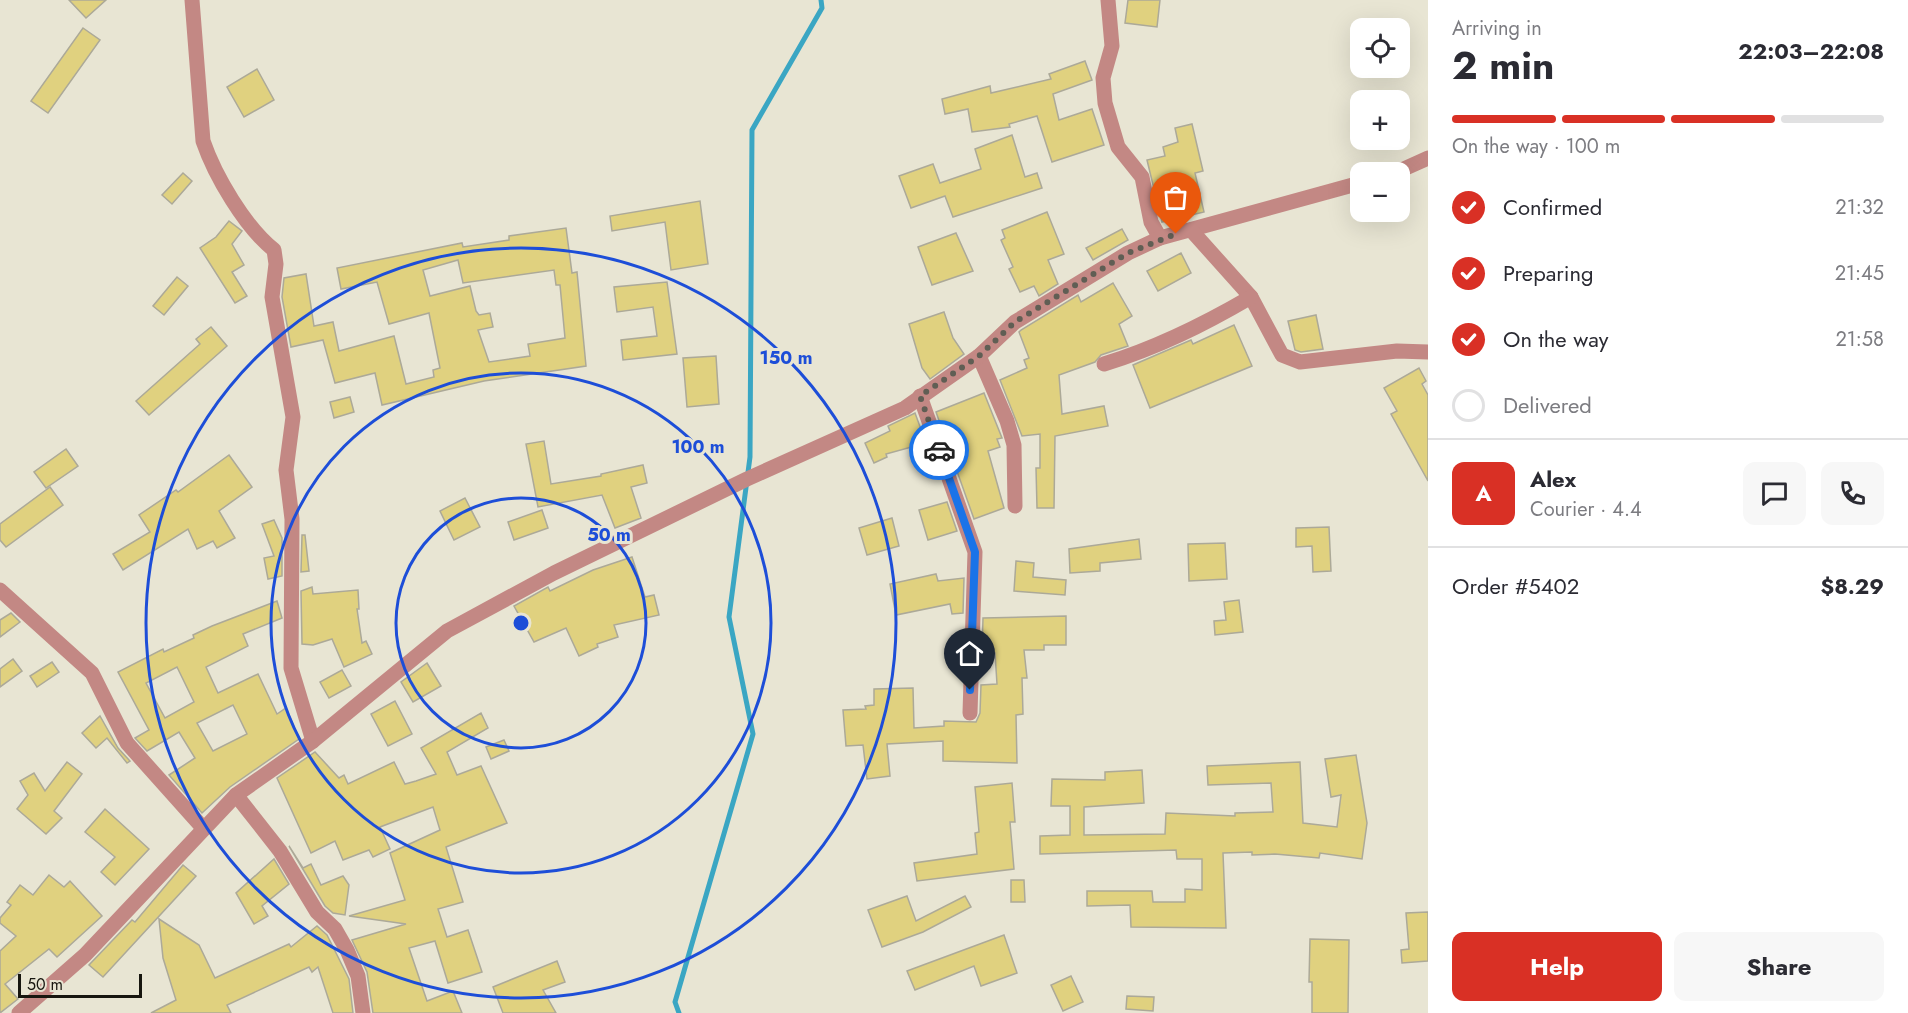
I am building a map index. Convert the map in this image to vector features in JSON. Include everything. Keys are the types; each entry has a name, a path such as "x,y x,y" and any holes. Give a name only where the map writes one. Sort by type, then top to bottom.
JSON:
{"street":[{"path":"192,0 203,141 206,151 258,237 274,250 276,264 272,297 293,417 286,470 292,519 291,668 313,741"},
{"path":"1108,0 1112,46 1103,78 1105,103 1118,147 1142,177 1151,222 1160,238"},
{"path":"1410,166 1428,158"},
{"path":"20,1013 85,955 236,795 313,741 447,631 554,573 736,484 905,408 979,356 1015,322 1110,263 1160,238 1350,186"},
{"path":"1191,230 1251,297 1282,355 1289,359 1300,362 1397,351 1428,352"},
{"path":"1104,364 1141,352 1198,328 1251,297"},
{"path":"979,356 1007,420 1014,445 1015,506"},
{"path":"920,396 975,552 970,713"},
{"path":"0,590 92,673 127,743 203,828"},
{"path":"236,795 280,851 317,912 335,929 358,976 363,1013"}],"building":[{"path":"69,0 106,0 86,18"},
{"path":"1128,0 1160,0 1157,27 1125,23"},
{"path":"83,28 100,40 48,113 31,101"},
{"path":"1085,61 1092,80 1053,94 1059,120 1092,109 1104,145 1052,162 1037,116 1009,124 1010,127 972,132 968,109 945,114 942,99 990,86 991,93 1051,79 1049,74"},
{"path":"257,69 274,100 244,117 227,87"},
{"path":"1192,124 1203,171 1195,173 1204,212 1162,222 1147,160 1165,156 1163,147 1178,142 1175,128"},
{"path":"1012,135 1025,177 1037,173 1042,188 953,217 945,196 911,208 899,176 933,164 940,183 981,169 975,149"},
{"path":"183,173 192,181 172,204 162,195"},
{"path":"700,201 708,264 671,270 665,222 612,231 610,216"},
{"path":"1047,212 1064,254 1048,260 1058,284 1039,296 1034,286 1020,292 1009,269 1013,267 1001,240 1005,238 1002,230"},
{"path":"229,221 242,231 232,244 244,265 232,272 247,296 235,303 200,248 216,237"},
{"path":"566,228 572,273 577,272 586,366 484,381 382,405 375,373 335,383 323,340 291,347 282,297 284,278 306,274 314,326 333,322 339,351 394,336 406,384 434,377 433,370 440,368 429,313 389,324 377,282 341,289 337,268 462,243 463,247 509,240 509,236","holes":["458,260 463,283 554,270 556,285 560,285 565,338 528,344 530,356 489,362 478,330 493,327 490,313 479,315 476,311 470,286 430,296 423,270"]},
{"path":"1122,229 1128,240 1093,260 1086,248"},
{"path":"956,233 973,271 932,285 918,247"},
{"path":"1181,253 1191,273 1158,291 1147,271"},
{"path":"177,277 188,286 164,315 153,306"},
{"path":"667,282 677,354 623,360 621,340 657,336 653,307 617,312 614,287"},
{"path":"1113,283 1132,316 1119,324 1128,346 1101,355 1095,362 1059,375 1062,414 1104,406 1108,426 1055,436 1054,508 1037,508 1036,468 1040,468 1040,434 1022,436 1000,380 1027,368 1024,360 1029,358 1019,332 1021,330 1078,295 1081,302"},
{"path":"944,312 953,338 964,354 930,379 922,368 909,324"},
{"path":"1316,315 1323,349 1301,352 1295,350 1288,321"},
{"path":"1234,325 1252,366 1150,408 1133,365 1191,340 1193,344"},
{"path":"211,327 227,346 149,415 136,401 200,344 196,339"},
{"path":"716,356 719,404 687,407 683,358"},
{"path":"1419,368 1426,381 1422,384 1428,395 1428,481 1391,414 1397,411 1384,388"},
{"path":"984,393 1002,438 997,439 1000,447 988,451 1004,508 974,519 936,412"},
{"path":"350,397 354,412 334,418 330,402"},
{"path":"915,413 926,443 886,454 887,457 874,463 865,443 890,431 888,426"},
{"path":"544,441 551,484 601,476 601,474 643,465 647,483 631,487 641,518 615,528 602,495 538,507 526,444"},
{"path":"66,449 78,466 46,488 34,472"},
{"path":"229,455 252,487 219,511 235,538 217,548 213,541 197,549 188,529 123,570 113,554 150,532 139,515 176,490 178,492"},
{"path":"50,487 63,505 6,547 0,540 0,524"},
{"path":"465,498 480,527 454,540 440,511"},
{"path":"947,502 957,531 928,540 919,510"},
{"path":"542,510 548,528 514,540 508,522"},
{"path":"892,518 899,546 867,555 859,528"},
{"path":"274,520 282,538 282,576 268,579 264,558 274,556 262,524"},
{"path":"1329,527 1331,571 1313,572 1312,546 1296,547 1296,528"},
{"path":"302,535 305,535 309,571 301,572"},
{"path":"1139,539 1141,559 1100,563 1100,571 1070,573 1069,549"},
{"path":"1225,543 1227,579 1189,581 1188,544"},
{"path":"632,557 645,597 654,595 659,615 614,625 618,637 597,644 598,647 579,656 566,628 534,642 514,606 548,587 550,591 593,570"},
{"path":"1016,561 1034,563 1033,577 1066,580 1065,595 1014,591"},
{"path":"936,574 938,581 964,578 963,613 952,614 950,604 896,615 890,584"},
{"path":"312,587 313,594 358,590 359,609 357,609 362,643 366,641 372,654 344,667 332,639 313,645 302,644 301,591"},
{"path":"1239,600 1243,632 1215,635 1214,621 1226,620 1224,602"},
{"path":"277,601 282,618 243,634 248,646 206,667 218,693 258,674 277,714 286,708 299,739 230,787 202,813 169,775 195,758 179,732 147,751 135,738 149,730 118,672 163,649 164,652 194,638 193,635","holes":["177,667 194,702 165,718 146,683","233,705 247,734 213,751 197,723"]},
{"path":"11,613 20,622 0,637 0,620"},
{"path":"1066,616 1066,645 1044,645 1044,650 1024,650 1027,678 1022,678 1023,714 1016,715 1017,763 943,761 943,741 887,744 890,776 867,779 863,745 846,746 843,710 866,709 865,706 874,705 874,689 913,688 914,728 944,726 944,721 976,722 980,713 981,685 997,684 995,653 982,653 983,618"},
{"path":"13,659 22,671 0,687 0,669"},
{"path":"52,662 59,672 37,687 30,676"},
{"path":"427,663 441,686 413,702 401,682"},
{"path":"342,670 351,686 329,698 320,682"},
{"path":"395,701 412,734 388,746 371,714"},
{"path":"481,713 488,728 447,752 457,775 481,766 507,823 446,847 463,902 438,909 447,937 468,930 482,972 448,983 435,941 409,948 427,1001 453,991 462,1013 373,1013 367,972 352,940 406,924 349,916 405,900 390,853 440,830 433,807 380,827 390,849 373,857 369,850 343,860 335,841 311,853 277,778 315,752 339,778 344,775 348,784 394,762 405,784 416,781 436,774 421,748"},
{"path":"100,716 118,748 130,761 127,763 107,738 96,748 82,733"},
{"path":"504,740 509,751 491,759 486,747"},
{"path":"1356,755 1367,823 1362,859 1320,853 1319,858 1275,854 1252,855 1252,852 1223,853 1226,928 1131,927 1130,905 1087,906 1087,891 1152,891 1153,902 1185,902 1185,889 1202,890 1202,859 1177,859 1176,850 1040,854 1040,836 1070,835 1070,806 1051,806 1052,779 1105,780 1105,772 1142,770 1144,803 1084,807 1084,835 1165,834 1166,813 1235,816 1235,813 1273,812 1271,783 1208,785 1207,766 1300,762 1303,823 1337,827 1341,795 1331,797 1325,759"},
{"path":"67,762 82,774 54,811 62,818 46,834 17,809 28,795 20,781 34,773 45,791"},
{"path":"1012,783 1015,822 1010,822 1014,869 917,881 914,863 977,854 975,833 979,832 975,787"},
{"path":"105,809 149,849 115,885 101,872 115,857 85,832"},
{"path":"289,846 303,868 311,864 321,885 343,876 349,885 345,915 333,913 325,906"},
{"path":"274,859 289,884 262,906 268,916 254,924 236,893"},
{"path":"183,865 196,876 103,977 89,965 132,920 135,922"},
{"path":"49,875 64,887 70,881 102,916 57,957 49,949 5,984 18,999 0,1013 0,951 16,936 0,923 0,918 11,905 7,902 20,885 33,895"},
{"path":"1011,880 1024,880 1025,902 1011,902"},
{"path":"907,896 916,921 965,896 971,907 923,932 882,947 868,910"},
{"path":"1428,912 1428,961 1402,963 1401,950 1409,949 1406,913"},
{"path":"159,919 199,945 215,978 289,944 291,947 317,926 327,935 349,979 353,1013 333,1013 318,967 312,972 309,967 227,1005 231,1013 151,1013 176,1000 163,958"},
{"path":"1004,935 1017,973 981,986 974,966 915,990 907,971"},
{"path":"1310,939 1349,940 1348,1013 1312,1013 1312,982 1309,982"},
{"path":"557,961 565,982 543,990 556,1013 503,1013 493,987"},
{"path":"1071,976 1083,1002 1063,1011 1051,985"},
{"path":"1127,996 1154,997 1153,1011 1126,1009"}],"waterway":[{"path":"679,1013 675,1002 753,734 729,617 750,457 752,130 822,8 821,0"}],"way so far":[{"path":"939,450 920,396 979,356 1015,322 1074,284 1128,253 1160,238 1176,234"}],"route":[{"path":"939,450 975,552 970,690"}]}
